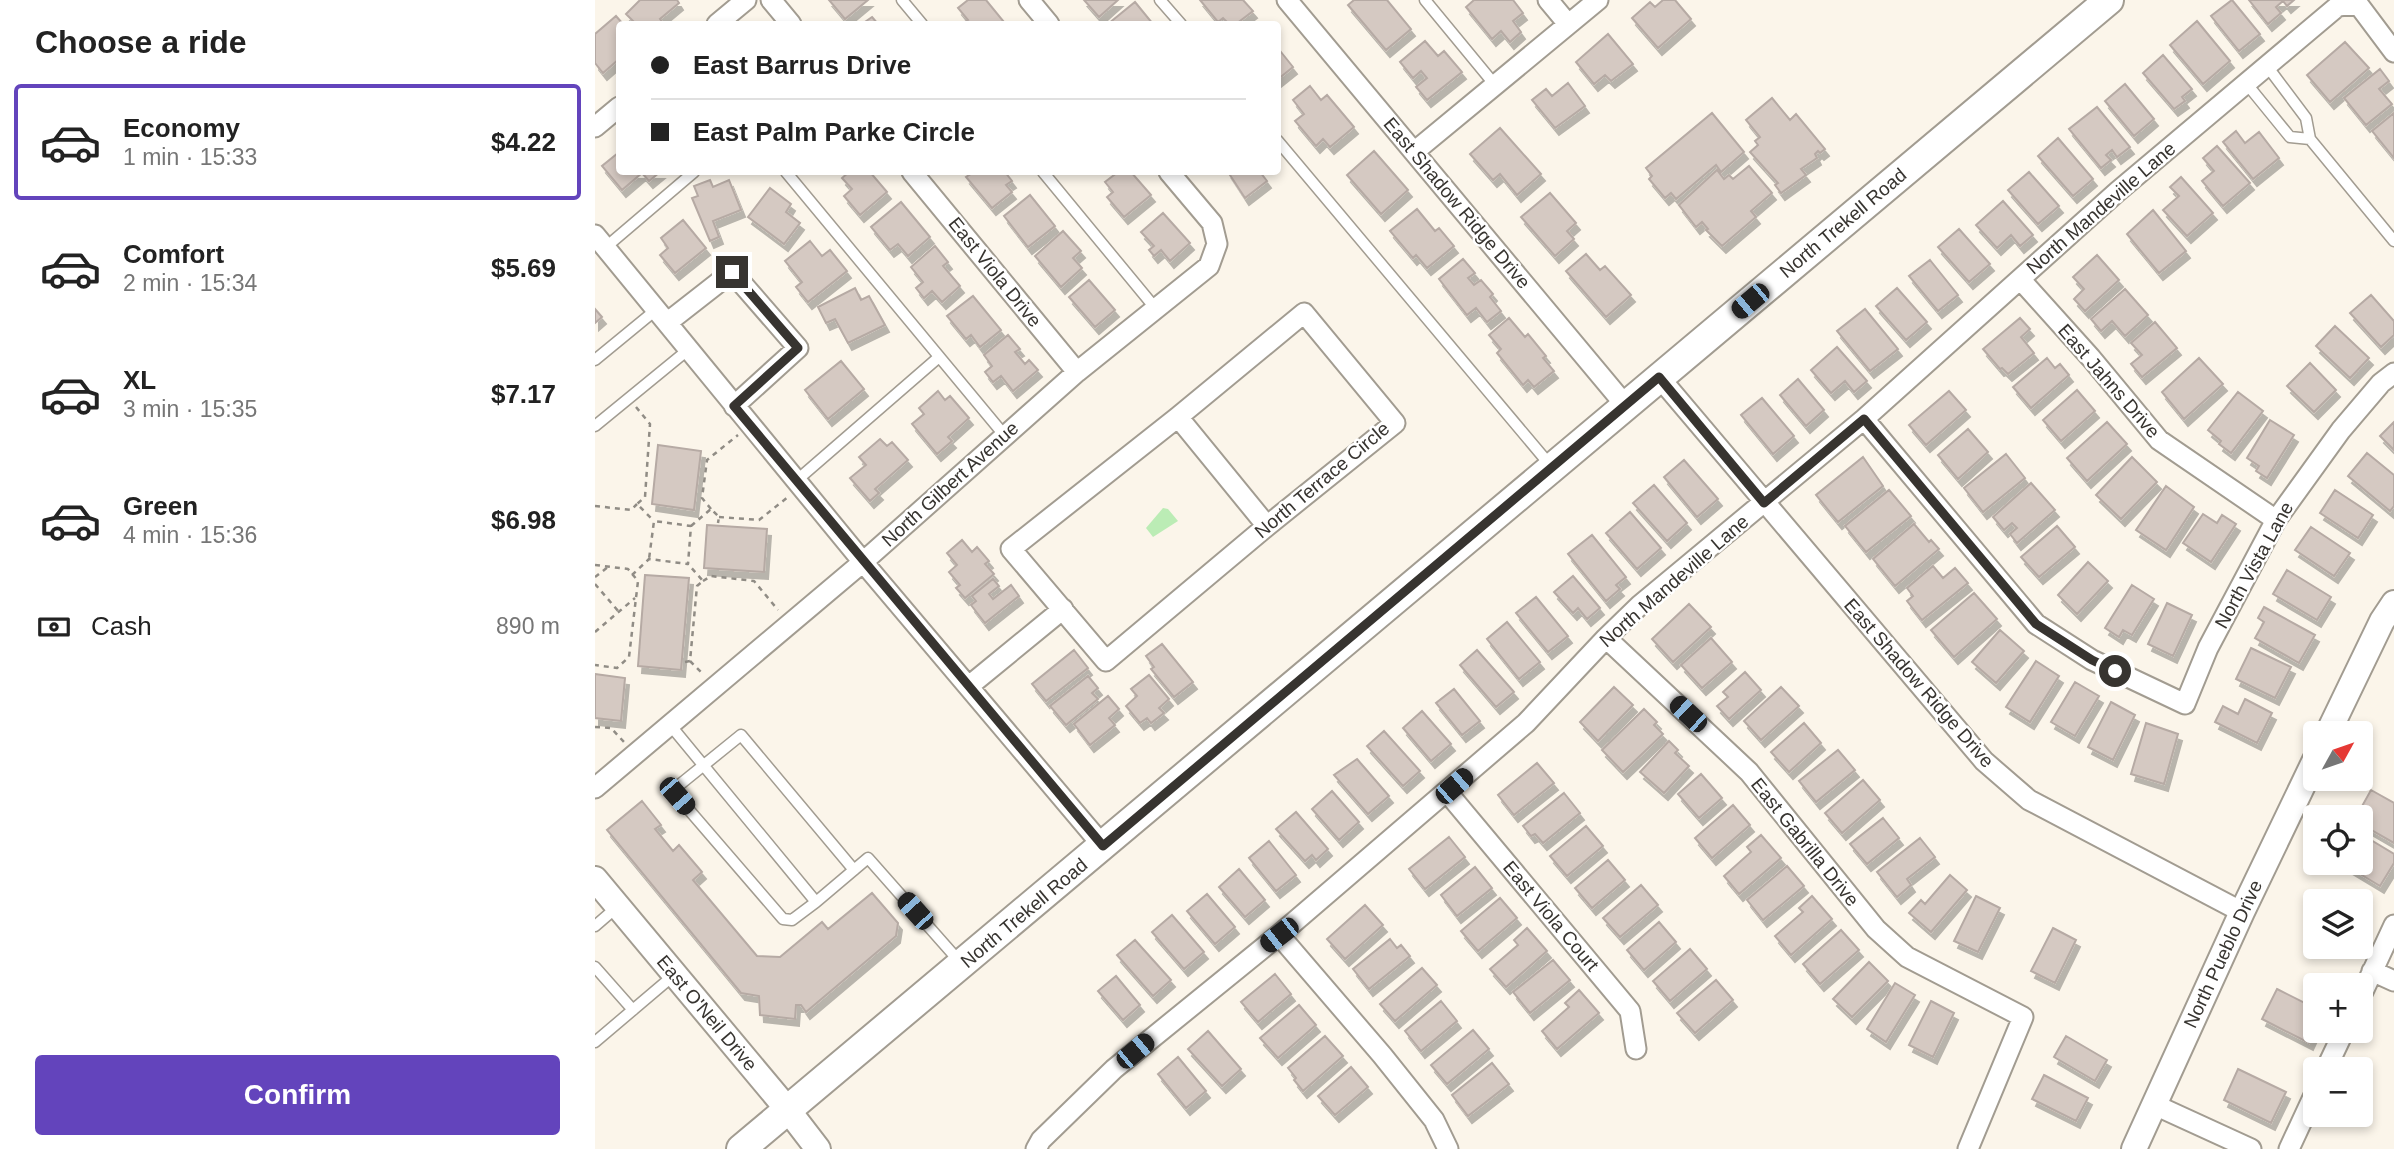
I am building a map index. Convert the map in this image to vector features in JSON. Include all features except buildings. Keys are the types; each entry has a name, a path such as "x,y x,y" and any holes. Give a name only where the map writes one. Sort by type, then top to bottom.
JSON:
{"main road":[{"name":"North Trekell Road","path":"741,1149 1626,406 2097,6"}],"street":[{"path":"721,21 746,0"},
{"path":"771,0 788,21"},
{"path":"1029,0 1046,21"},
{"name":"East Shadow Ridge Drive","path":"1287,0 1626,406"},
{"path":"1548,0 1568,24"},
{"path":"1414,152 1598,0"},
{"name":"North Mandeville Lane","path":"1035,1149 1114,1069 1279,935 1526,723 1640,605 1864,419 2117,192 2338,6 2358,4 2394,52"},
{"path":"595,127 616,110"},
{"name":"East Viola Drive","path":"914,175 1077,372"},
{"name":"North Gilbert Avenue","path":"595,789 863,562 1077,372 1209,266 1217,244 1212,223 1172,175"},
{"path":"600,241 863,562 1103,846"},
{"path":"663,315 732,272 798,348 734,406"},
{"name":"East Jahns Drive","path":"2019,279 2091,358 2159,440 2276,520"},
{"name":"North Terrace Circle","path":"1304,313 1395,423 1267,526 1106,662 1011,549 1178,417 1304,313"},
{"name":"North Vista Lane","path":"1864,419 2036,624 2092,660 2185,704 2208,648 2276,520 2341,430 2381,383 2394,373"},
{"name":"East Shadow Ridge Drive","path":"1659,377 1984,761 2029,800 2242,912"},
{"path":"1178,417 1267,526"},
{"path":"2334,721 2382,621 2394,603"},
{"path":"969,686 1063,609"},
{"name":"East Gabrilla Drive","path":"1606,638 1749,772 1875,929 1907,957 2023,1017 1968,1149"},
{"name":"North Pueblo Drive","path":"2134,1149 2303,785"},
{"name":"East Viola Court","path":"1447,792 1630,1011 1636,1049"},
{"name":"East O'Neil Drive","path":"595,879 818,1149"},
{"path":"2394,925 2372,971 2394,981"},
{"path":"1279,935 1382,1055 1434,1121 1448,1149"},
{"path":"2155,1105 2251,1149"},
{"path":"2289,1149 2303,1119"}],"lane":[{"path":"902,0 920,21"},
{"path":"1160,0 1178,21"},
{"path":"1425,0 1495,85"},
{"path":"2267,66 2307,118 2310,139 2394,241"},
{"path":"2246,83 2290,137 2310,139"},
{"path":"1281,145 1552,468"},
{"path":"600,241 690,175"},
{"path":"788,175 1005,436"},
{"path":"1045,175 1156,309"},
{"path":"595,360 663,315"},
{"path":"595,426 690,348"},
{"path":"799,483 939,357"},
{"path":"671,726 816,902"},
{"path":"855,870 741,735 678,786 677,796 783,919 792,920 816,902 855,870 868,858 962,964"},
{"path":"595,926 618,906"},
{"path":"595,967 633,1010"},
{"path":"595,1041 675,974"}],"path":[{"path":"595,506 631,510 645,496 650,424 629,398"},
{"path":"750,425 708,460 702,498 711,509 719,517 759,520 799,483"},
{"path":"637,504 654,521 691,526"},
{"path":"688,564 691,526 711,509"},
{"path":"718,523 719,517"},
{"path":"632,575 649,559 654,521"},
{"path":"649,559 688,564 703,581"},
{"path":"595,565 628,569 638,581 629,657 617,668 595,665"},
{"path":"595,577 608,567"},
{"path":"685,662 690,661 697,586 711,576 754,580 790,625"},
{"path":"595,584 618,612"},
{"path":"595,632 635,598"},
{"path":"595,727 611,728 636,755"}],"shaded area":[{"path":"1163,508 1168,509 1178,521 1153,537 1146,528"}],"route":[{"path":"732,272 798,348 734,406 1103,846 1659,377 1764,503 1864,419 2036,624 2092,660 2115,671"}]}
